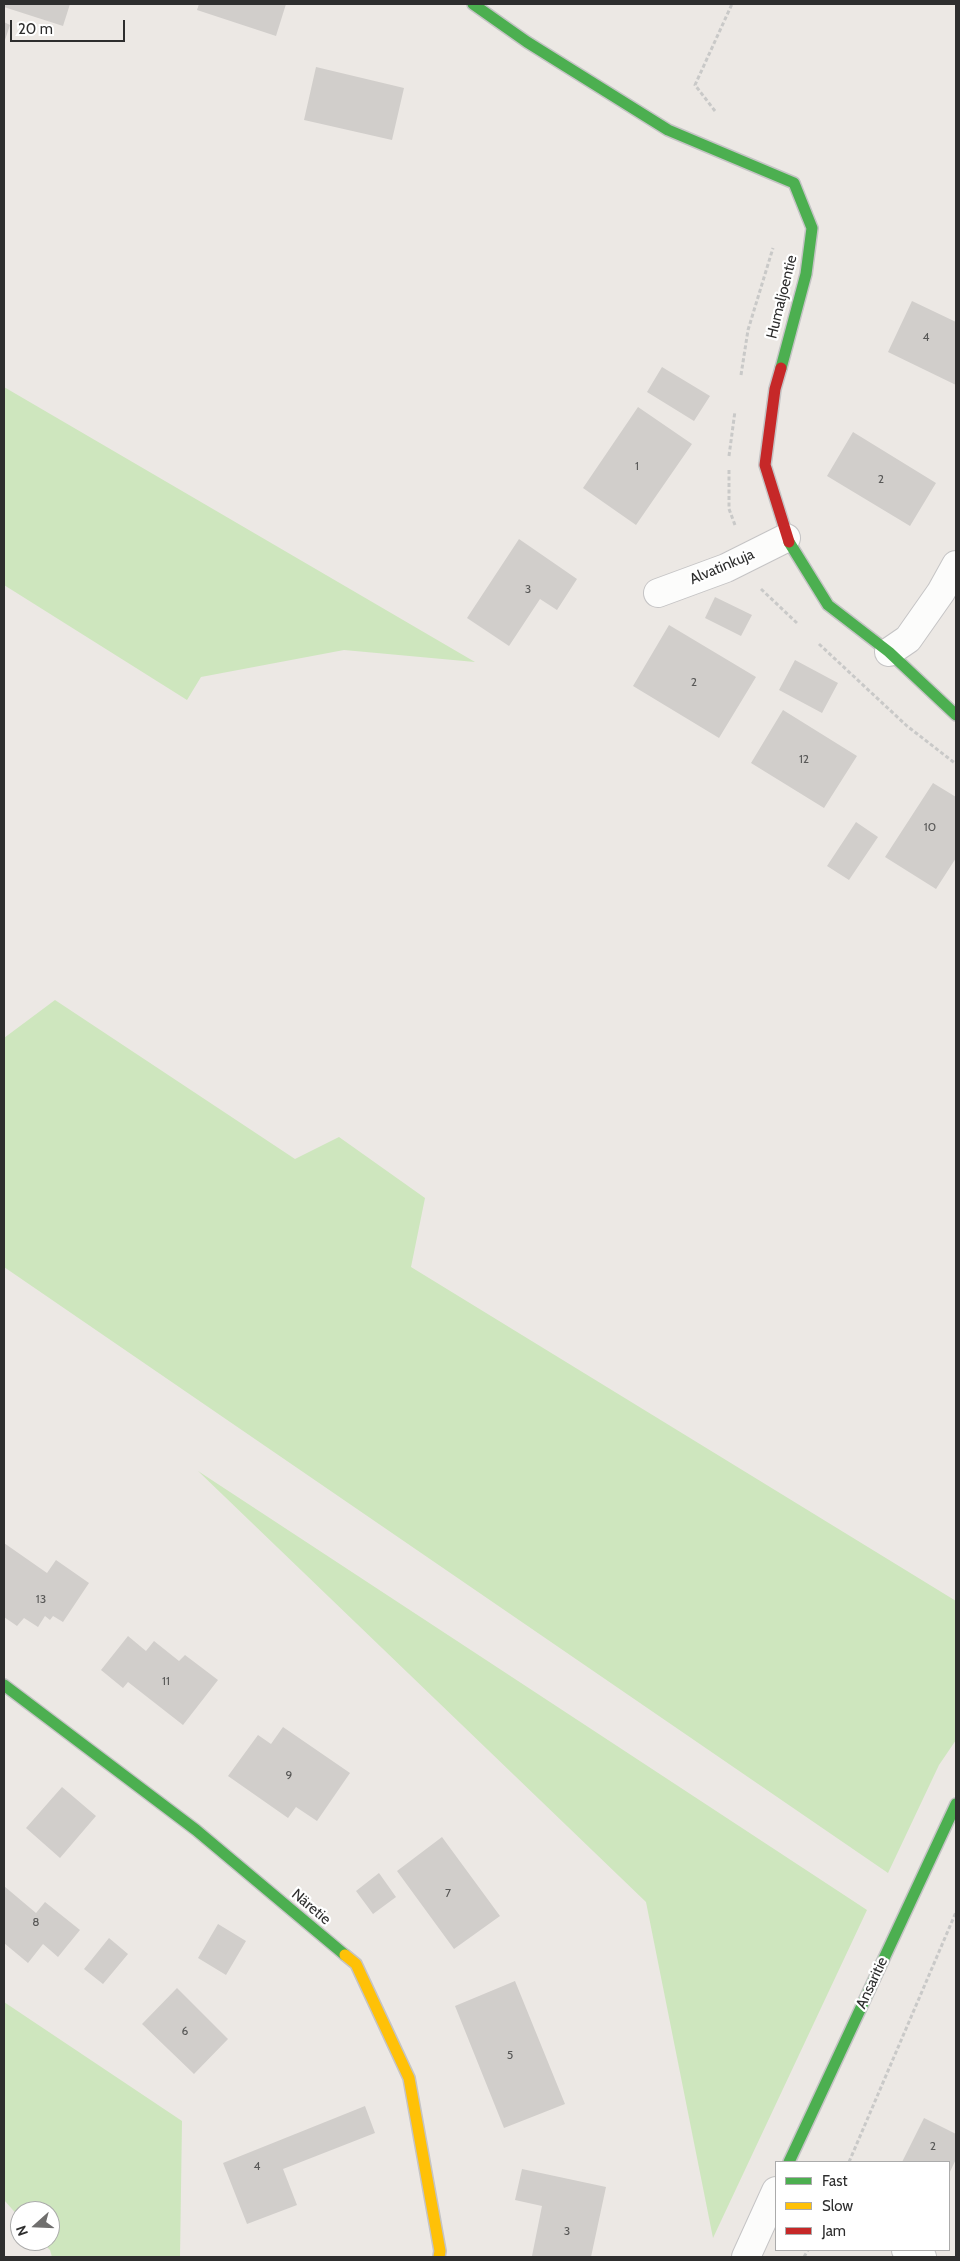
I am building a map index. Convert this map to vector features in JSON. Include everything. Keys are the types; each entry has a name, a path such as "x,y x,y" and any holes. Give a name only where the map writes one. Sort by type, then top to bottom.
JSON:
{"street":[{"name":"Humaljoentie","path":"473,4 527,42 668,130 794,183 812,228 806,274 775,389 765,465 786,538 828,605 889,652 956,716"},
{"name":"Alvatinkuja","path":"658,593 726,568 786,538"},
{"path":"889,652 908,639 941,592 956,565"},
{"name":"Näretie","path":"4,1685 196,1830 356,1964 409,2078 440,2251 439,2257"},
{"name":"Ansaritie","path":"789,2161 956,1804"},
{"path":"746,2257 775,2193"},
{"path":"908,2251 922,2257"}],"path":[{"path":"720,113 712,109 695,85 732,4"},
{"path":"849,2161 956,1912"}],"green space":[{"path":"4,387 475,662 344,650 201,677 187,700 4,585"},
{"path":"55,1000 295,1159 339,1137 425,1198 411,1267 956,1601 956,1740 939,1765 888,1873 4,1267 4,1038"},
{"path":"198,1471 867,1910 713,2238 646,1902"},
{"path":"4,2002 182,2121 180,2257 52,2257 50,2251 60,2251 60,2201 10,2201 10,2207 4,2200"}],"building":[{"path":"4,4 70,4 63,26 4,7"},
{"path":"199,4 286,4 276,36 197,10"},
{"path":"4,22 10,25 4,43"},
{"path":"316,67 404,88 392,140 304,120"},
{"path":"912,301 956,322 956,385 888,352"},
{"path":"662,367 710,396 694,421 647,392"},
{"path":"638,407 692,444 636,525 583,488"},
{"path":"853,432 936,483 910,526 827,476"},
{"path":"519,539 577,579 557,610 540,599 509,646 467,618"},
{"path":"715,597 752,615 741,636 705,618"},
{"path":"669,625 756,677 719,738 633,686"},
{"path":"795,660 838,683 822,713 779,690"},
{"path":"783,710 857,756 824,808 751,763"},
{"path":"933,783 956,797 956,858 936,889 885,857"},
{"path":"856,822 878,837 849,880 827,866"},
{"path":"4,1543 47,1573 56,1560 89,1583 63,1622 53,1616 50,1620 45,1616 38,1627 24,1618 17,1626 4,1617"},
{"path":"128,1636 146,1651 154,1641 179,1661 185,1655 218,1680 183,1725 128,1682 123,1688 101,1670"},
{"path":"283,1727 350,1773 317,1821 296,1807 288,1818 228,1776 258,1735 271,1744"},
{"path":"62,1787 96,1816 60,1858 26,1828"},
{"path":"442,1837 500,1916 454,1949 397,1871"},
{"path":"379,1873 396,1897 373,1914 356,1891"},
{"path":"4,1886 36,1913 45,1902 80,1930 58,1957 43,1944 28,1963 4,1943"},
{"path":"218,1924 246,1941 226,1975 198,1958"},
{"path":"109,1938 128,1954 103,1984 84,1969"},
{"path":"515,1981 565,2104 504,2128 455,2006"},
{"path":"177,1988 228,2039 194,2074 142,2024"},
{"path":"365,2106 375,2133 283,2169 297,2205 247,2224 223,2163"},
{"path":"924,2118 956,2134 956,2159 950,2172 950,2161 902,2161"},
{"path":"522,2169 606,2187 591,2257 532,2256 542,2206 515,2200"}],"traffic: fast":[{"path":"473,4 527,42 668,130 794,183 812,228 806,274 781,368"},
{"path":"789,542 828,605 889,652 956,715"},
{"path":"4,1685 196,1830 345,1955"},
{"path":"789,2161 956,1804"}],"traffic: slow":[{"path":"345,1955 356,1964 409,2078 440,2251 439,2257"}],"traffic: jam":[{"path":"781,368 775,389 765,465 789,542"}]}
